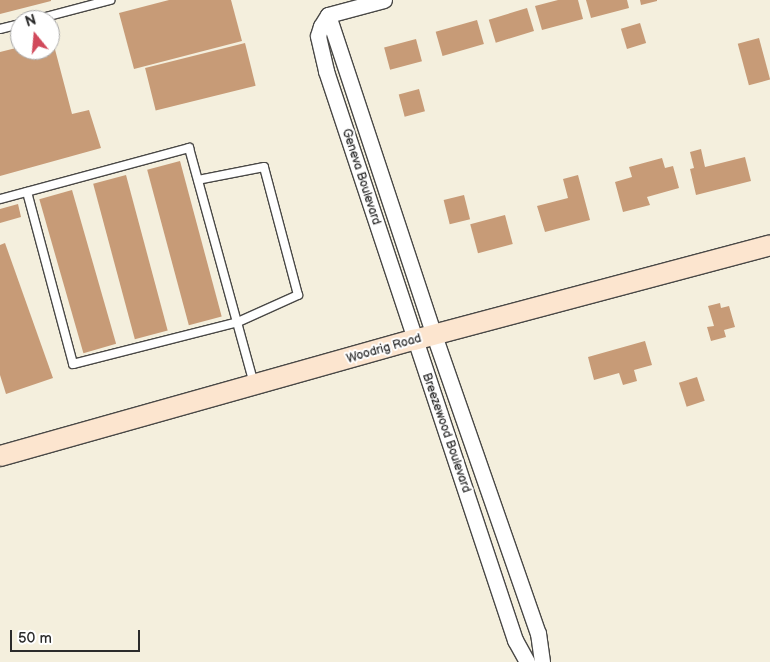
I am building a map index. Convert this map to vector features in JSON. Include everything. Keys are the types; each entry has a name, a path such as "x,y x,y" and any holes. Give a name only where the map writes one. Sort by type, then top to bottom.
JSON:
{"street":[{"path":"328,15 384,0"},
{"name":"Breezewood Boulevard","path":"328,15 434,335 538,633 542,662"},
{"name":"Geneva Boulevard","path":"328,15 320,26 318,36 320,49 414,340"},
{"name":"Woodrig Road","path":"0,456 414,340 770,245"},
{"name":"Breezewood Boulevard","path":"414,340 515,640 527,662"},
{"path":"477,527 498,520"}],"lane":[{"path":"60,13 110,0"},
{"path":"0,199 188,148 238,322 254,386"},
{"path":"27,192 73,364 238,322 298,294 264,167 198,180"}],"building":[{"path":"0,0 51,0 10,10 0,14"},
{"path":"169,0 231,0 242,41 134,69 119,13"},
{"path":"558,0 578,0 583,19 542,30 535,6"},
{"path":"586,0 627,0 629,8 591,18"},
{"path":"640,0 657,0 657,1 641,5"},
{"path":"527,8 534,31 496,43 489,20"},
{"path":"477,20 484,44 443,56 436,32"},
{"path":"640,23 646,43 627,49 621,29"},
{"path":"759,38 770,80 749,85 738,44"},
{"path":"416,39 422,61 390,70 384,48"},
{"path":"245,43 256,86 156,111 145,68"},
{"path":"10,50 10,60 58,60 72,114 89,110 101,148 0,176 0,52"},
{"path":"419,89 425,111 405,117 399,94"},
{"path":"701,149 705,167 745,157 751,181 696,195 690,169 694,168 690,152"},
{"path":"662,158 665,168 673,166 679,188 647,197 650,205 623,212 615,182 632,177 629,167"},
{"path":"180,161 222,317 189,325 147,170"},
{"path":"126,175 168,331 135,339 93,184"},
{"path":"578,175 590,220 545,232 537,206 568,198 563,179"},
{"path":"72,190 116,344 83,353 39,199"},
{"path":"464,195 470,219 450,224 444,200"},
{"path":"18,204 21,217 0,223 0,209"},
{"path":"505,215 513,244 478,253 470,224"},
{"path":"5,243 53,378 6,394 0,375 0,245"},
{"path":"720,303 721,308 729,306 735,327 724,330 726,337 711,341 707,327 714,326 708,306"},
{"path":"645,341 652,365 634,370 637,381 623,385 619,373 594,380 588,357"},
{"path":"697,377 705,401 687,407 679,383"}]}
